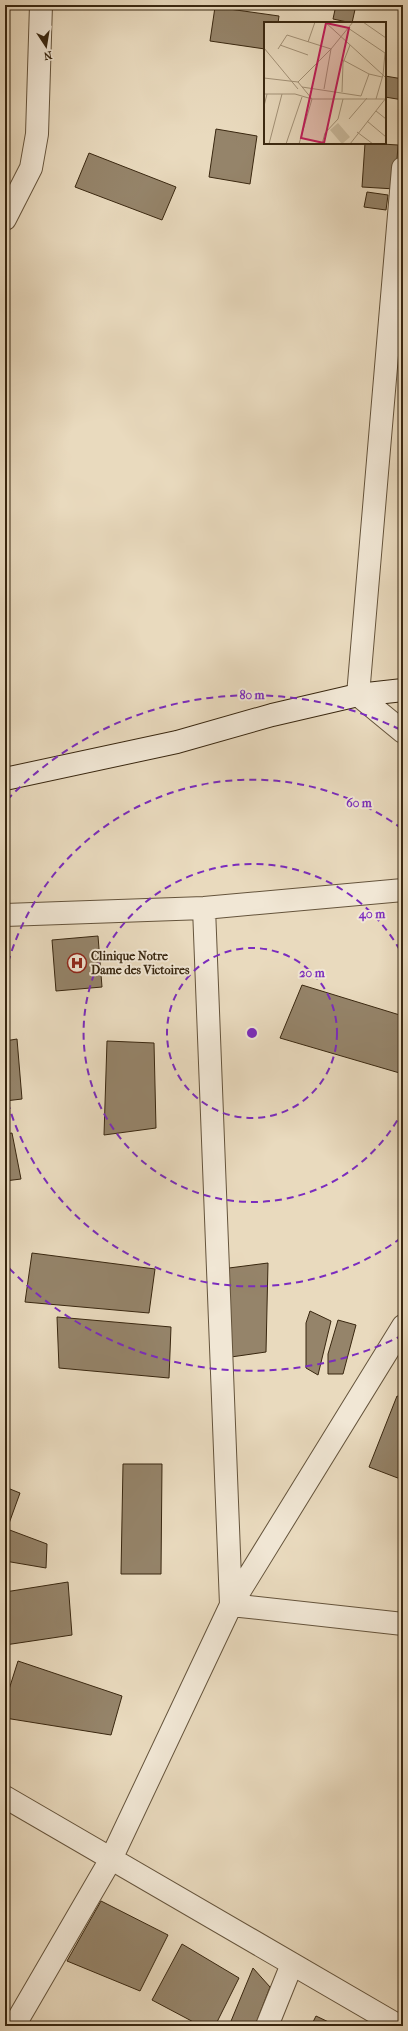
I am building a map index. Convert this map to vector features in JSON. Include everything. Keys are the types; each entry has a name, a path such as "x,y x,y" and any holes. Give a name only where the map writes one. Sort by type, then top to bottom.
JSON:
{"street":[{"path":"5,219 31,168 37,134 41,5"},
{"path":"358,696 403,168"},
{"path":"5,779 176,742 272,715 358,696 403,690"},
{"path":"358,696 403,732"},
{"path":"5,915 204,908 403,890"},
{"path":"204,908 231,1605"},
{"path":"14,2026 111,1859 231,1605 403,1326"},
{"path":"231,1605 403,1624"},
{"path":"5,1797 399,2026"},
{"path":"268,2026 292,1964"}],"building":[{"path":"336,5 356,5 352,22 333,19"},
{"path":"215,7 279,16 278,22 264,22 264,49 210,41"},
{"path":"386,76 403,79 403,100 386,97"},
{"path":"216,129 257,136 250,184 209,177"},
{"path":"365,144 398,145 395,189 362,187"},
{"path":"89,153 176,187 162,220 75,187"},
{"path":"367,192 388,195 386,210 364,207"},
{"name":"Clinique Notre Dame des Victoires","path":"98,936 102,987 56,991 52,940"},
{"path":"302,985 403,1016 403,1074 280,1038"},
{"path":"17,1039 22,1099 5,1101 5,1041"},
{"path":"107,1041 154,1043 156,1128 104,1135"},
{"path":"12,1133 21,1179 5,1181 5,1134"},
{"path":"32,1253 155,1269 149,1313 25,1302"},
{"path":"268,1263 266,1352 231,1357 229,1268"},
{"path":"310,1311 331,1321 318,1375 306,1368 306,1323"},
{"path":"57,1317 171,1327 169,1378 59,1368"},
{"path":"338,1320 356,1325 343,1374 328,1374 328,1354"},
{"path":"397,1396 403,1398 403,1480 369,1467"},
{"path":"123,1464 162,1464 161,1574 121,1574"},
{"path":"5,1487 20,1493 7,1529 5,1528"},
{"path":"7,1529 47,1544 46,1568 5,1561 5,1534"},
{"path":"68,1582 72,1635 5,1645 5,1592"},
{"path":"18,1661 122,1696 111,1735 5,1718 5,1702"},
{"path":"101,1901 168,1935 140,1991 67,1961"},
{"path":"182,1944 239,1978 215,2026 201,2026 152,2000"},
{"path":"253,1968 270,1987 255,2026 229,2026"},
{"path":"316,2016 337,2026 311,2026"}],"place":[{"name":"Clinique Notre Dame des Victoires","path":"77,963"}]}
